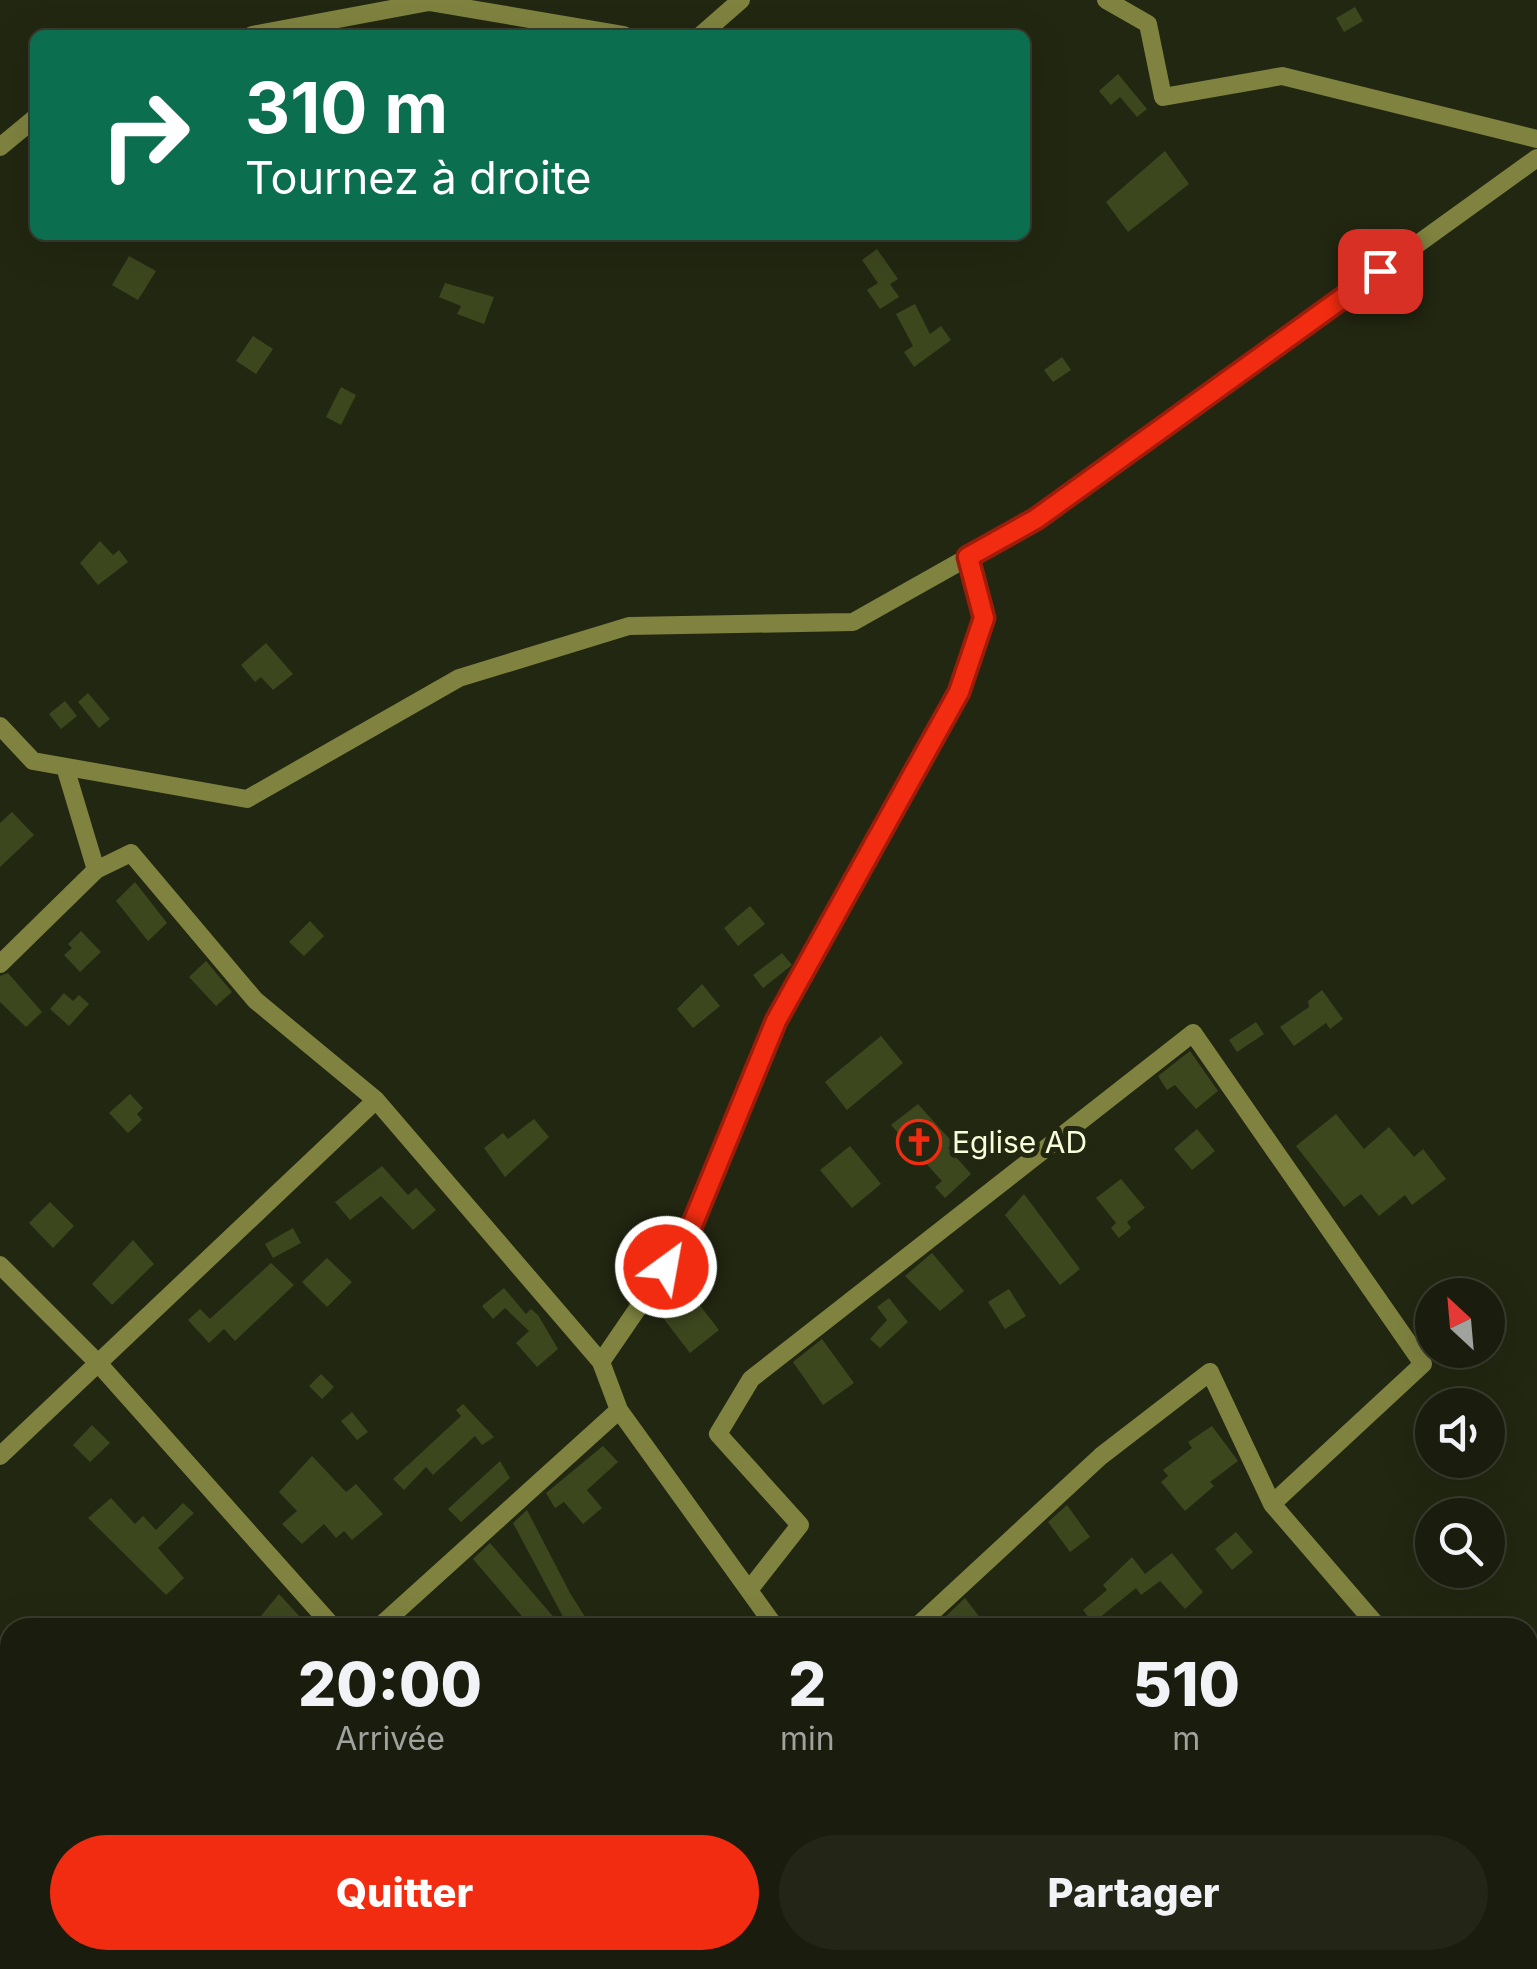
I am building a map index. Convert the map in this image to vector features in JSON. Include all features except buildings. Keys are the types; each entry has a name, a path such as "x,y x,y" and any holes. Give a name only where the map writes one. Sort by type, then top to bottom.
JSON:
{"street":[{"path":"707,30 742,0"},
{"path":"1106,0 1148,24 1163,97 1282,76 1537,140"},
{"path":"279,30 429,2 594,30"},
{"path":"0,147 30,122"},
{"path":"0,726 33,761 247,800 459,678 629,626 853,622 1036,519 1537,158"},
{"path":"600,1362 688,1235 776,1021 959,692 984,618 968,557"},
{"path":"0,758 16,743"},
{"path":"65,767 96,870"},
{"path":"0,964 96,870 131,853 255,1000 376,1100 600,1362 619,1410 769,1618"},
{"path":"750,1590 800,1525 718,1434 751,1379 1192,1033 1423,1364 1272,1504"},
{"path":"0,1456 376,1100"},
{"path":"0,1265 98,1363 325,1618"},
{"path":"926,1618 1100,1456 1210,1372 1272,1504 1369,1618"},
{"path":"389,1618 619,1410"}],"place":[{"name":"Eglise AD","path":"919,1142"}],"route":[{"path":"666,1267 688,1235 776,1021 959,692 984,618 968,557 1036,519 1380,271"}]}
